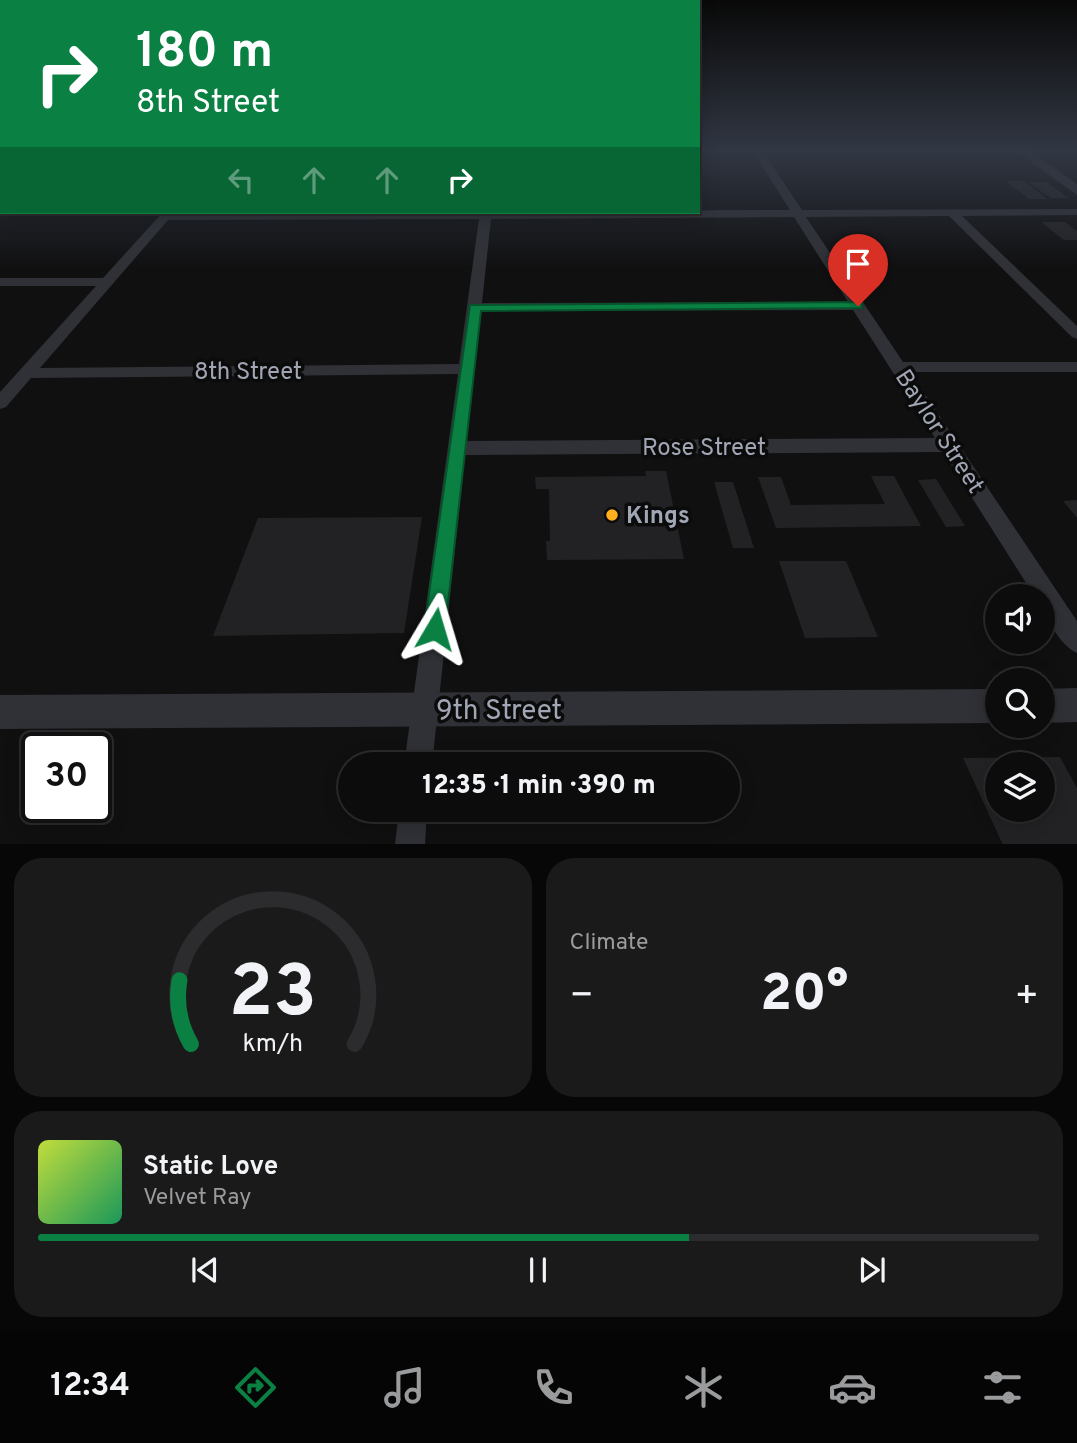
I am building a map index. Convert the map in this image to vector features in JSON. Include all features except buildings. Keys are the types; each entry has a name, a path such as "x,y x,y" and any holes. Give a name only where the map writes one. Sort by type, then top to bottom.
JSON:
{"street":[{"name":"Baylor Street","path":"781,188 1077,642"},
{"path":"951,212 1077,334"},
{"path":"0,403 167,214 1077,212"},
{"path":"419,752 486,214"},
{"path":"0,282 108,282"},
{"path":"475,307 858,306"},
{"path":"898,367 1077,367"},
{"name":"8th Street","path":"27,373 468,369"},
{"name":"Rose Street","path":"459,448 949,445"},
{"path":"1055,706 1077,705"},
{"name":"9th Street","path":"0,712 985,706"},
{"path":"410,844 412,822"}],"place":[{"name":"Kings","path":"612,515"}],"route":[{"path":"435,629 475,307 858,306"}]}
